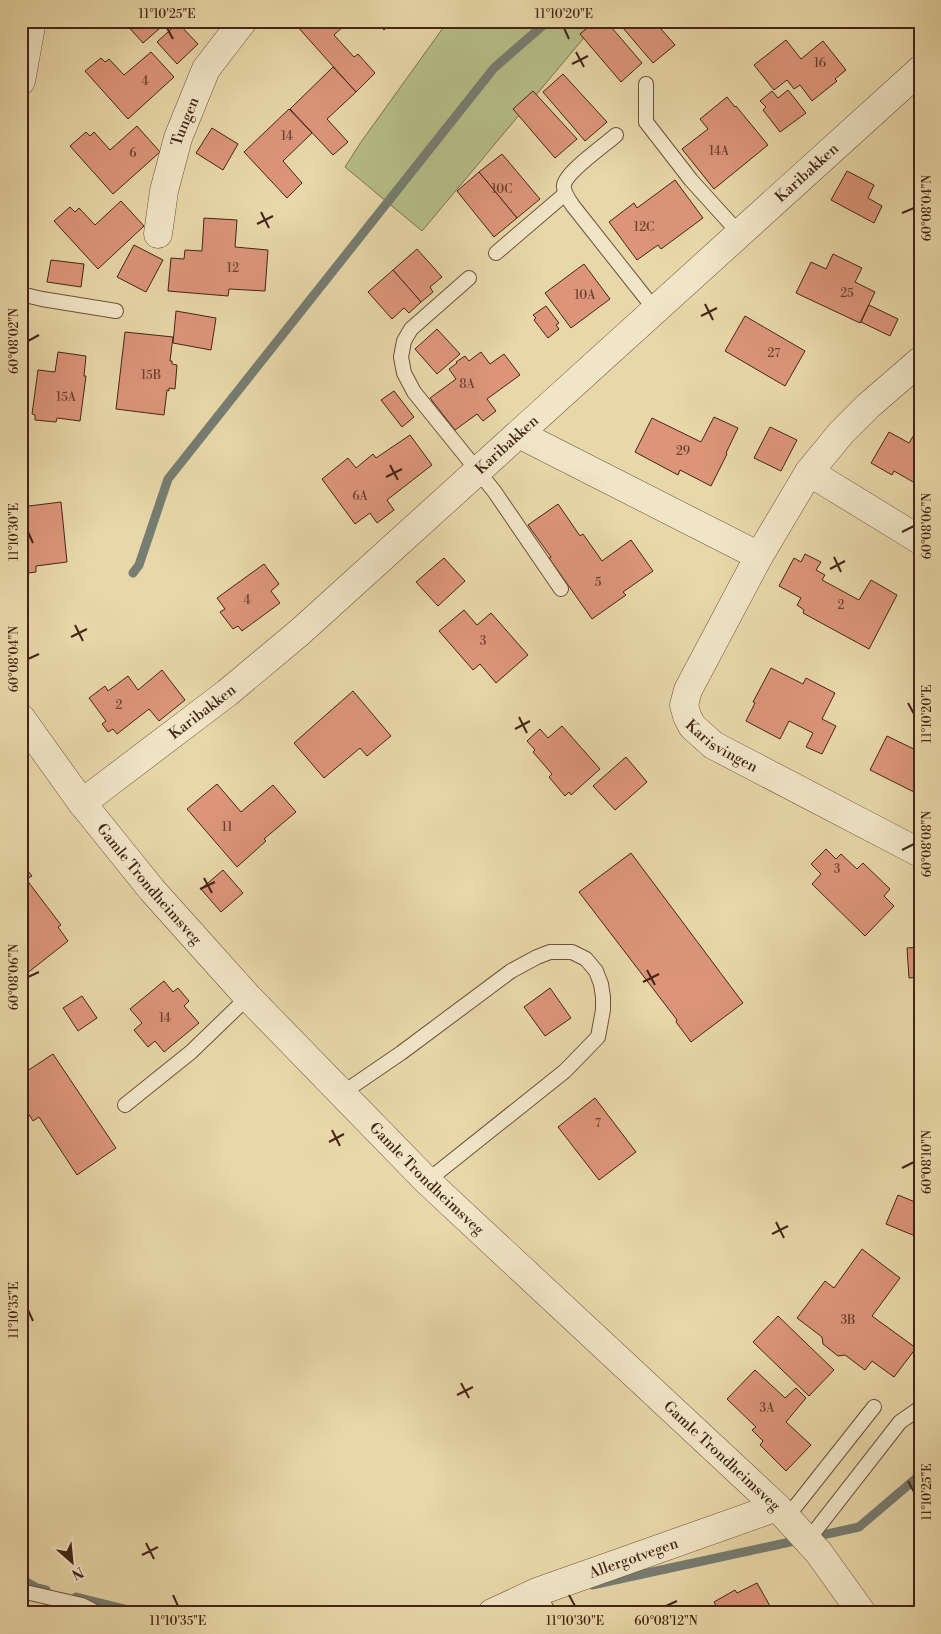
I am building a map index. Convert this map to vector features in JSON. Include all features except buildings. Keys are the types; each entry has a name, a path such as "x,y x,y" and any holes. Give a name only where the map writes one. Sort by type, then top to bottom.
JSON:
{"street":[{"path":"21,81 32,21"},
{"name":"Tungen","path":"158,234 164,191 178,138 206,70 243,21"},
{"name":"Karibakken","path":"82,803 228,693 300,632 920,70"},
{"name":"Karisvingen","path":"917,368 868,406 841,433 809,472 759,556 688,690 684,705 692,726 713,745 920,853"},
{"path":"519,434 759,556"},
{"path":"809,472 920,540"},
{"name":"Gamle Trondheimsveg","path":"21,718 82,803 152,890 248,997 427,1181 782,1512 819,1553 862,1613"},
{"name":"Allergotvegen","path":"492,1613 543,1603 782,1512"}],"lane":[{"path":"646,84 646,122 692,180 739,233"},
{"path":"616,135 568,175 564,185 565,194 656,310"},
{"path":"496,253 565,194"},
{"path":"469,278 411,329 404,341 401,357 404,373 414,392 494,491 561,588"},
{"path":"21,294 116,311"},
{"path":"341,1094 511,970 550,952 572,952 586,959 596,971 604,997 598,1037 565,1071 427,1181"},
{"path":"125,1105 191,1052 248,997"},
{"path":"782,1512 874,1407"},
{"path":"808,1540 900,1422 920,1408"},
{"path":"21,1591 82,1605 97,1613"}],"green space":[{"path":"448,21 598,21 422,231 345,167"}],"waterway":[{"path":"133,573 139,565 168,479 494,68 548,21"},
{"path":"592,1585 859,1527 920,1475"},
{"path":"21,1579 37,1588 46,1590"},
{"path":"76,1597 141,1613"},
{"path":"467,1613 489,1608"}]}
